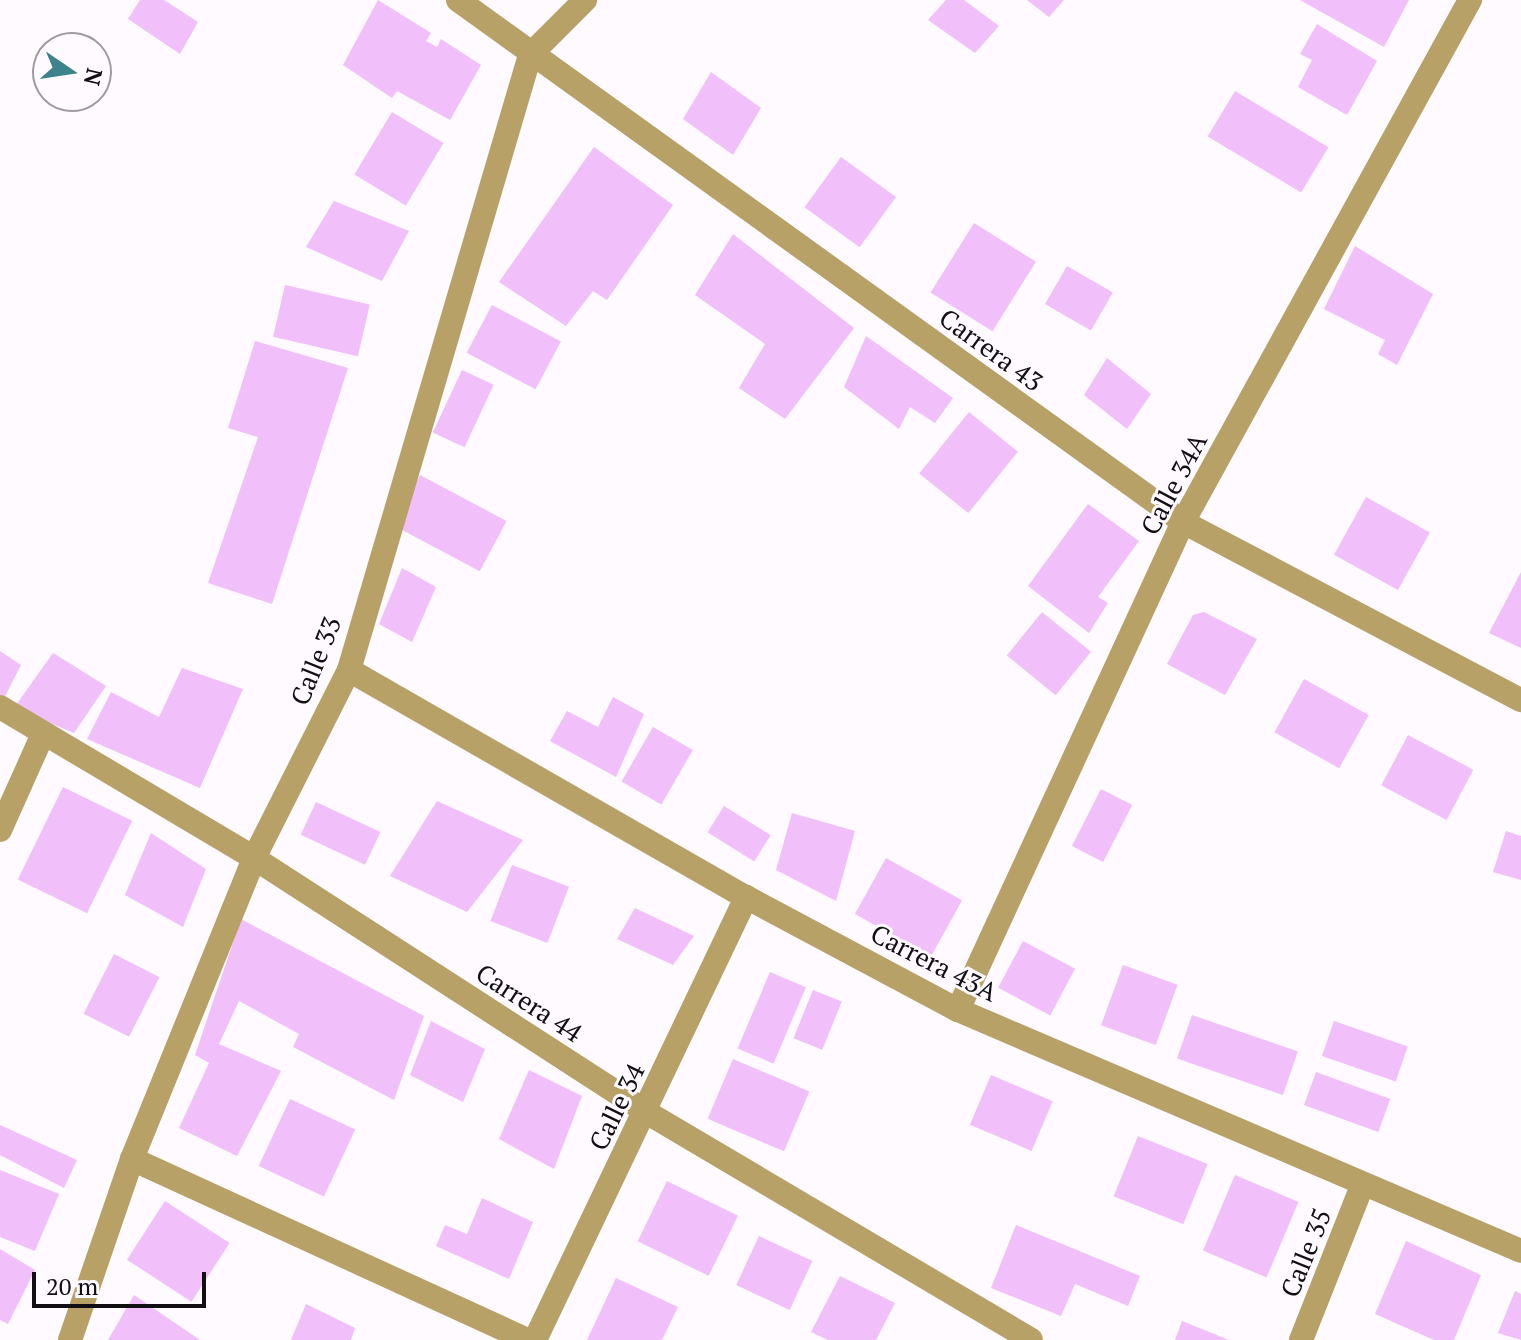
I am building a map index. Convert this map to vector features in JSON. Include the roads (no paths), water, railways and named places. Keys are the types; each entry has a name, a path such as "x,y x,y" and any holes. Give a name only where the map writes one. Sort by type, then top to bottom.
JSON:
{"street":[{"name":"Carrera 43","path":"458,0 530,55 1183,522 1521,700"},
{"name":"Calle 33","path":"70,1340 132,1159 254,858 349,670 530,55 585,0"},
{"name":"Calle 34A","path":"958,1010 1183,522 1470,0"},
{"name":"Carrera 43A","path":"349,670 746,897 958,1010 1362,1186 1521,1251"},
{"name":"Carrera 44","path":"0,707 42,736 254,858 646,1112 1031,1340"},
{"path":"0,830 42,736"},
{"name":"Calle 34","path":"535,1340 746,897"},
{"path":"132,1159 527,1340"},
{"name":"Calle 35","path":"1301,1340 1362,1186"}]}
